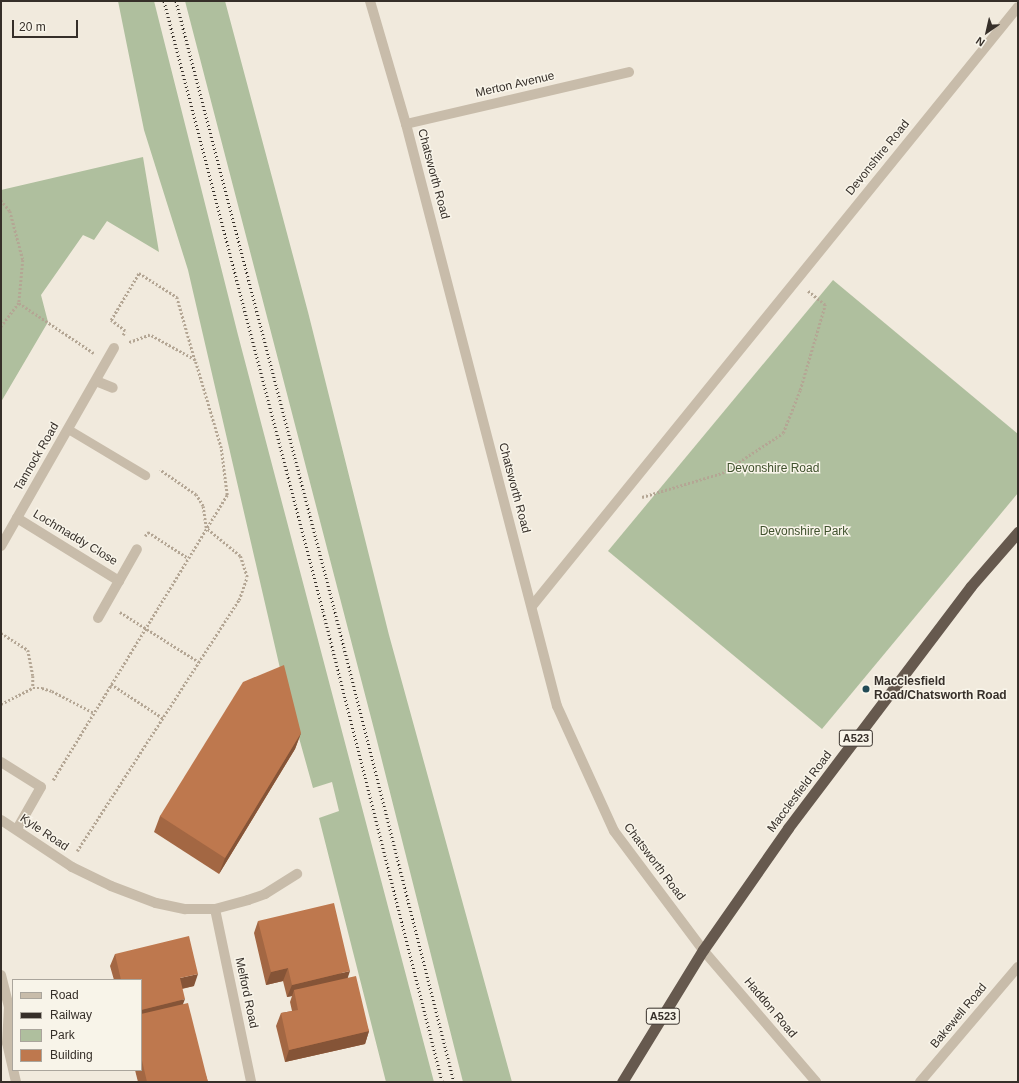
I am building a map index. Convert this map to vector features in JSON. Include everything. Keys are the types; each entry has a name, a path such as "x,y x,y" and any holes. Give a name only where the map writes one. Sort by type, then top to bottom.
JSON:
{"highway":[{"name":"Macclesfield Road","path":"622,1082 703,950 788,828 961,598 1018,532"}],"street":[{"name":"Chatsworth Road","path":"370,1 406,124 557,706 614,831 703,950"},
{"name":"Devonshire Road","path":"532,606 1018,7"},
{"name":"Merton Avenue","path":"406,124 629,72"},
{"name":"Tannock Road","path":"1,546 114,348"},
{"path":"96,381 113,388"},
{"name":"Lochmaddy Close","path":"17,518 119,581"},
{"name":"Lochmaddy Close","path":"98,618 137,549"},
{"path":"1,762 41,788 17,829"},
{"name":"Kyle Road","path":"1,820 17,829 70,866"},
{"path":"70,866 111,886 156,903 185,909 215,909 265,894 297,874"},
{"name":"Melford Road","path":"215,909 251,1082"},
{"name":"Haddon Road","path":"703,950 816,1082"},
{"name":"Bakewell Road","path":"920,1082 1018,967"},
{"path":"1,975 9,1006 7,1043 12,1065"},
{"path":"13,1071 16,1082"}],"lane":[{"path":"68,429 145,475"}],"path":[{"path":"1,200 10,211 23,260 19,303 1,327"},
{"path":"41,788 55,778 145,627 227,495 221,448 177,297 139,273 111,320 125,332 114,348"},
{"path":"642,498 722,473 783,433 800,390 825,305 796,280"},
{"path":"19,303 106,362"},
{"path":"114,348 150,335 195,360"},
{"path":"70,866 239,600 246,578 240,556 206,528 203,506 196,494 152,465 145,475"},
{"path":"137,549 148,532 188,558"},
{"path":"106,603 199,662"},
{"path":"1,633 28,650 33,676 33,688"},
{"path":"111,684 163,718"},
{"path":"1,704 33,688 42,688 52,691 94,713"}],"green space":[{"path":"118,1 154,1 238,335 434,1082 386,1082 319,818 339,811 332,782 313,788 282,677 188,270 144,130"},
{"path":"185,1 225,1 308,312 389,635 512,1082 463,1082 375,733"},
{"path":"143,157 159,252 107,221 94,240 83,235 41,295 48,322 1,402 1,190"},
{"name":"Devonshire Park","path":"833,280 1018,434 1018,493 822,729 608,551"}],"building":[{"path":"284,665 301,733 225,858 160,816 243,682"},
{"path":"334,903 350,971 292,985 288,968 271,972 258,921"},
{"path":"189,936 198,974 180,978 185,999 142,1010 142,979 121,979 115,954"},
{"path":"356,976 369,1031 289,1050 281,1013 298,1010 294,990"},
{"path":"188,1003 208,1082 147,1082 142,1060 142,1014"}],"railway":[{"path":"164,1 323,611 442,1082"},
{"path":"176,1 334,608 454,1082"}],"place":[{"name":"Macclesfield Road/Chatsworth Road","path":"866,689"}]}
